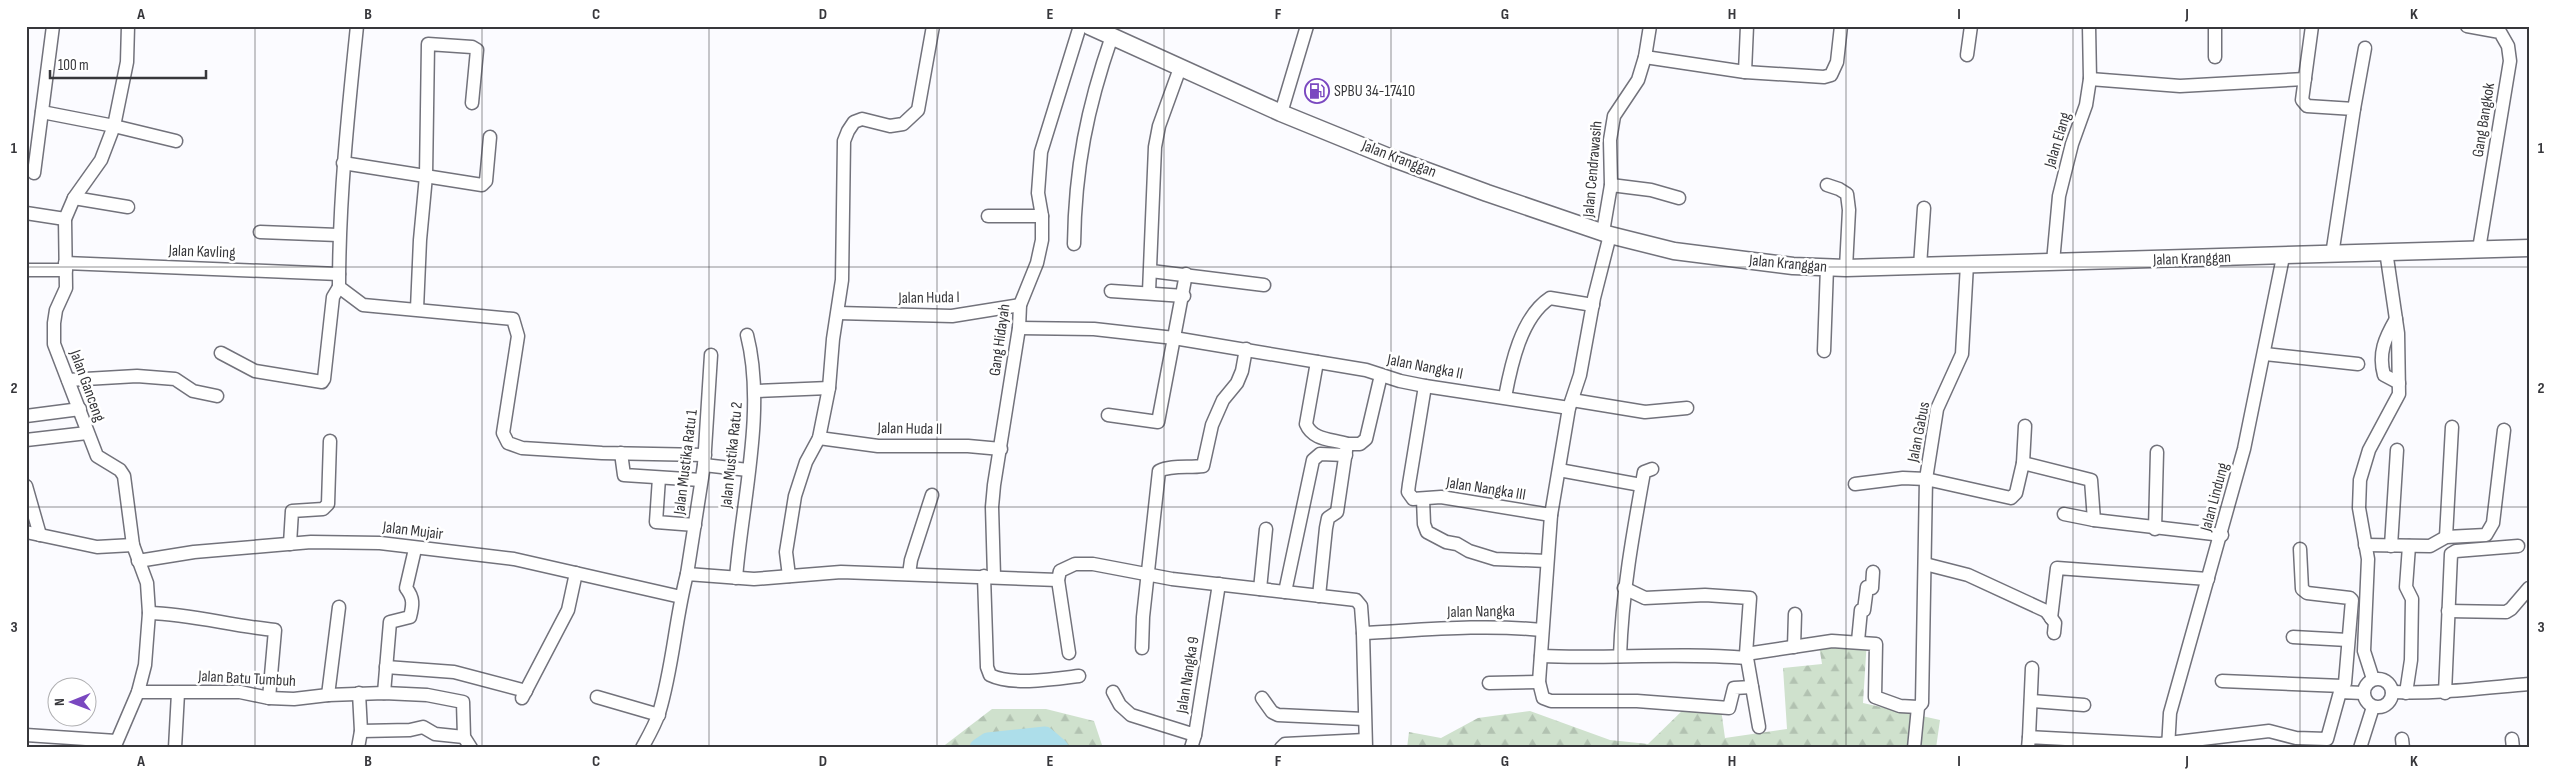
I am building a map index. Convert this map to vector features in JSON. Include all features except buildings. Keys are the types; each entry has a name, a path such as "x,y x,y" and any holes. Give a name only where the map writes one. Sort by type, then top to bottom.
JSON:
{"main road":[{"name":"Jalan Kranggan","path":"1089,26 1281,112 1478,190 1606,234 1674,251 1793,266 1846,268 2283,257 2386,251 2529,248"}],"street":[{"path":"34,173 53,26"},
{"name":"Jalan Ganceng","path":"115,744 138,692 145,665 149,613 147,583 133,545 124,476 120,470 100,460 87,433 80,409 54,344 54,323 56,310 66,288 65,219 74,198 102,160 114,126 127,62 128,26"},
{"path":"221,353 255,371 322,382 324,379 333,297 339,280 338,235 343,163 357,26"},
{"path":"789,576 786,552 795,496 806,462 819,438 829,388 843,259 844,141 854,122 862,120 890,126 903,124 918,110 933,26"},
{"name":"Gang Hidayah","path":"1079,676 1041,680 998,678 990,675 987,667 992,507 1019,328 1020,305 1037,263 1042,240 1042,216 1038,193 1041,152 1080,26"},
{"path":"1281,112 1307,26"},
{"name":"Jalan Cendrawasih","path":"1606,234 1611,185 1610,140 1614,116 1638,80 1645,57 1650,26"},
{"path":"1745,72 1747,26"},
{"path":"1645,57 1745,72 1824,77 1831,75 1837,62 1841,26"},
{"path":"1967,55 1971,26"},
{"name":"Jalan Elang","path":"2053,262 2059,196 2072,144 2086,105 2090,79 2089,26"},
{"path":"2215,26 2215,57"},
{"path":"2312,26 2302,100 2307,106 2354,109"},
{"name":"Gang Bangkok","path":"2467,26 2500,32 2508,46 2510,61 2479,249"},
{"path":"1074,244 1075,199 1084,131 1112,36"},
{"path":"417,309 420,240 426,176 428,44 477,50 472,103"},
{"path":"2332,255 2365,48"},
{"path":"1150,292 1155,147 1159,126 1180,68"},
{"path":"2090,79 2180,86 2305,78"},
{"path":"42,112 114,126 176,141"},
{"path":"343,163 485,184 490,136"},
{"path":"1611,185 1651,190 1679,198"},
{"path":"1827,185 1840,189 1847,194 1849,210 1846,268"},
{"path":"74,198 128,207"},
{"path":"1920,266 1924,208"},
{"path":"26,213 65,219"},
{"path":"988,216 1042,216"},
{"path":"260,232 338,235"},
{"path":"1606,234 1580,375 1570,404 1551,515 1539,682 1542,698 1551,701 1637,702 1730,708 1734,688 1752,687"},
{"path":"2373,679 2364,651 2368,559 2359,508 2360,480 2369,450 2399,394 2399,383 2384,375 2381,363 2386,336 2396,319 2386,251"},
{"name":"Jalan Lindung","path":"2169,745 2170,713 2222,535 2265,354 2283,257"},
{"name":"Jalan Gabus","path":"1855,484 1903,478 1926,480 1937,409 1962,354 1967,264"},
{"name":"Jalan Kavling","path":"26,270 65,267 339,280"},
{"path":"1824,351 1827,267"},
{"path":"1151,270 1264,285"},
{"path":"1108,415 1158,422 1184,296 1186,274"},
{"path":"339,280 363,304 512,319 518,336 504,433 508,443 522,448 705,460 748,470"},
{"path":"1111,291 1150,292 1184,296"},
{"path":"1505,397 1521,335 1543,302 1550,298 1593,305"},
{"name":"Jalan Huda I","path":"838,313 952,316 1020,305"},
{"name":"Jalan Nangka II","path":"1019,328 1094,328 1174,338 1366,370 1426,386 1505,397 1645,412 1687,408"},
{"name":"Jalan Mustika Ratu 2","path":"736,578 755,391 752,357 747,336"},
{"path":"1142,648 1147,575 1159,471 1167,467 1180,469 1203,466 1215,418 1223,400 1239,377 1246,349"},
{"path":"2265,354 2358,364"},
{"name":"Jalan Mustika Ratu 1","path":"642,748 658,715 675,647 681,597 687,574 705,460 711,355"},
{"path":"1317,362 1306,424 1314,434 1346,449"},
{"path":"1285,592 1313,460 1320,454 1346,449 1360,444 1366,439 1381,375"},
{"path":"68,380 137,376 175,379 194,391 217,396"},
{"name":"Jalan Nangka III","path":"1426,386 1414,445 1408,492 1413,499 1440,497 1551,515"},
{"path":"755,391 829,388"},
{"path":"26,416 80,409"},
{"path":"1914,748 1918,707 1922,703 1926,480 2011,498 2016,493 2023,463 2025,426"},
{"path":"2446,537 2452,427"},
{"path":"2365,546 2430,546 2446,537 2486,535 2490,531 2504,430"},
{"path":"26,440 87,433"},
{"name":"Jalan Huda II","path":"819,438 878,446 968,446 1001,450"},
{"path":"290,544 292,511 323,509 328,504 330,441"},
{"path":"1318,596 1328,518 1337,512 1346,449"},
{"path":"2391,546 2397,450"},
{"path":"2155,528 2157,452"},
{"path":"622,454 624,475 701,480"},
{"path":"2023,463 2091,480 2094,520"},
{"path":"1620,656 1624,588 1641,485 1644,472 1652,469"},
{"path":"1559,470 1641,485"},
{"path":"658,478 656,522 695,525"},
{"path":"26,486 40,535"},
{"path":"909,574 911,560 932,495"},
{"path":"1423,499 1424,524 1427,532 1434,536 1457,544 1469,551 1495,559 1547,561"},
{"path":"2064,514 2094,520 2222,535"},
{"path":"1260,589 1266,529"},
{"path":"26,532 97,547 133,545"},
{"name":"Jalan Mujair","path":"138,561 194,552 290,544 342,541 380,543 415,549 514,559 681,597"},
{"path":"2406,693 2411,660 2412,599 2406,587 2409,546"},
{"path":"2445,693 2450,558 2452,552 2518,546"},
{"path":"384,693 390,622 410,617 414,604 411,594 406,588 415,549"},
{"path":"2032,668 2028,742 2169,745 2269,731 2296,738 2327,739 2342,689 2352,600 2350,598 2304,592 2301,586 2300,549"},
{"path":"1069,653 1058,580 1060,571 1075,564 1093,564 1147,575 1359,602 1364,634 1364,719 1366,744 1284,744 1281,748"},
{"path":"1925,564 1968,574 2046,611 2055,623 2054,633"},
{"path":"2051,618 2057,568 2208,579"},
{"path":"687,574 736,578 841,572 1058,580"},
{"path":"1858,641 1861,610 1864,610 1867,587 1872,588 1873,572"},
{"path":"386,667 454,672 524,695 568,610 576,573"},
{"name":"Jalan Nangka 9","path":"1113,692 1120,705 1131,715 1195,735 1219,584"},
{"path":"1624,588 1645,598 1705,595 1750,598 1746,656 1759,727"},
{"path":"2448,611 2506,612 2512,609 2529,588"},
{"path":"328,695 339,607"},
{"path":"149,613 179,614 238,627 275,630 269,698"},
{"path":"1794,647 1795,614"},
{"name":"Jalan Nangka","path":"1364,634 1460,628 1510,627 1542,630"},
{"path":"2293,637 2348,640"},
{"path":"1541,656 1648,654 1746,656 1832,641 1858,641 1876,644 1876,697 1900,706 1918,707"},
{"path":"2373,679 2386,681 2392,692 2386,704 2373,707 2366,702 2363,693 2366,684 2373,679"},
{"path":"2222,681 2342,689 2363,693"},
{"path":"1488,684 1539,682"},
{"path":"2392,692 2445,693 2481,687 2529,684"},
{"name":"Jalan Batu Tumbuh","path":"138,692 240,692 269,698 294,699 358,693 427,696 463,702 468,742"},
{"path":"174,748 178,692"},
{"path":"358,693 361,731 358,748"},
{"path":"597,697 658,715"},
{"path":"1262,698 1272,712 1278,716 1364,719"},
{"path":"2031,701 2084,705"},
{"path":"2360,748 2373,707"},
{"path":"361,731 410,730 423,727 435,734 468,742"},
{"path":"26,735 115,744"},
{"path":"1191,748 1195,735"}],"green space":[{"path":"1818,639 1867,639 1863,703 1940,720 1936,748 1407,748 1409,732 1441,738 1478,718 1530,711 1610,740 1648,744 1686,707 1721,709 1725,738 1787,729 1783,668 1822,664"},
{"path":"992,709 1046,709 1094,721 1103,748 941,748"}],"waterway":[{"path":"979,748 988,742 1045,736 1059,748"}],"place":[{"name":"SPBU 34-17410","path":"1317,91"}]}
